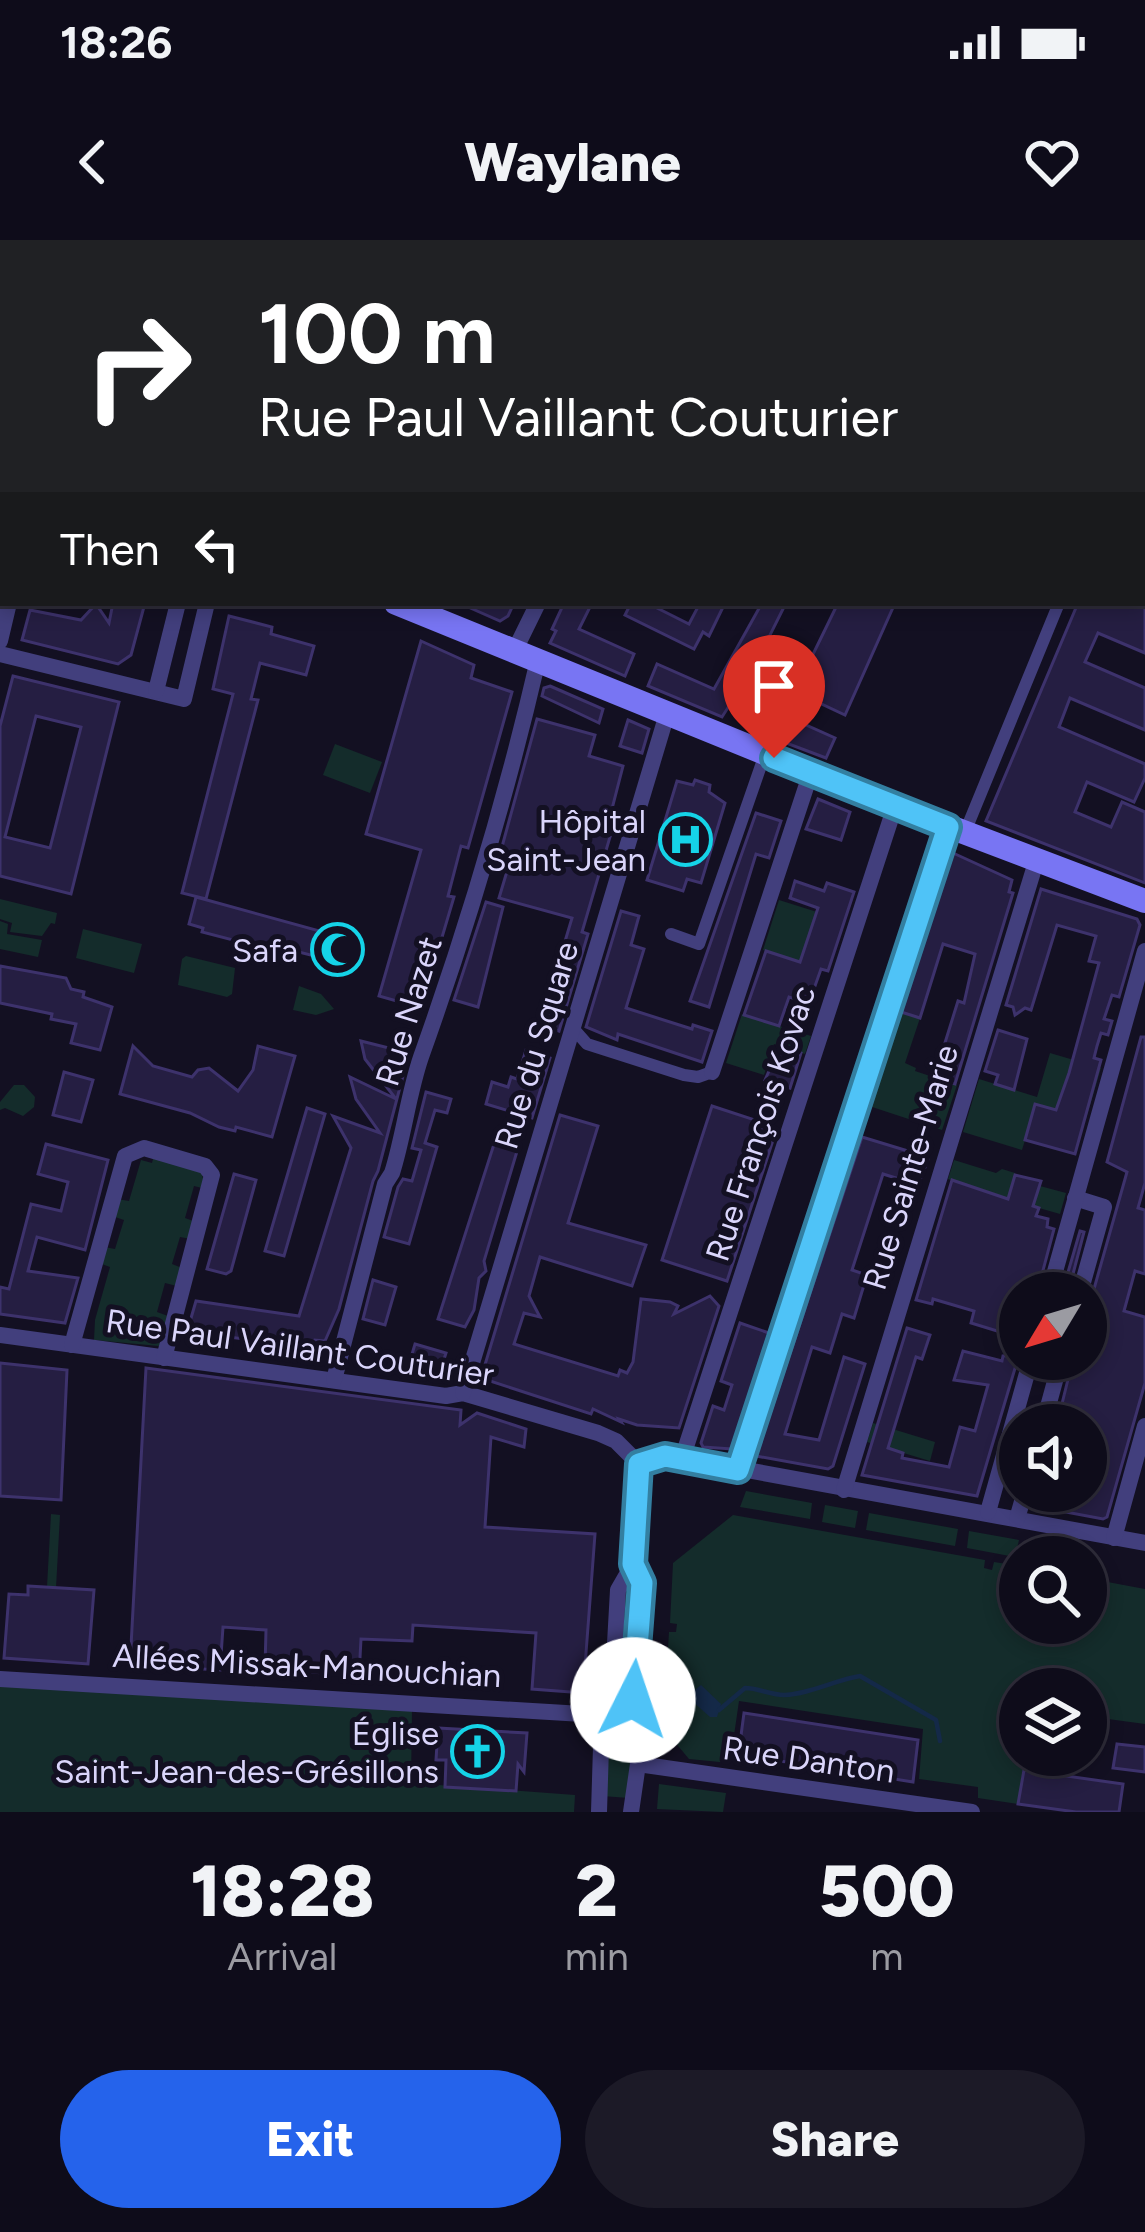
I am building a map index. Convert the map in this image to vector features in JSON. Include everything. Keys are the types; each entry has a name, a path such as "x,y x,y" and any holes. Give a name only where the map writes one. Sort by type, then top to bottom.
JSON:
{"main road":[{"path":"404,606 895,806 1145,901"}],"street":[{"path":"0,641 8,606"},
{"path":"156,692 177,606"},
{"path":"0,654 184,698 206,606"},
{"name":"Rue Nazet","path":"334,1380 421,1058 439,1017 475,895 537,606"},
{"path":"738,1470 957,830 1058,606"},
{"name":"Rue du Square","path":"463,1394 667,714"},
{"path":"671,934 699,944 765,754"},
{"path":"572,1027 587,1045 684,1075 712,1072 811,772"},
{"name":"Rue François Kovac","path":"682,1459 895,806"},
{"name":"Rue Sainte-Marie","path":"844,1490 1036,862"},
{"path":"1055,1272 1145,951"},
{"path":"72,1345 125,1156 144,1148 206,1166 212,1175 164,1358"},
{"path":"1075,1198 1104,1207 1086,1272"},
{"name":"Rue Paul Vaillant Couturier","path":"0,1335 446,1396 463,1394 598,1433 616,1441 639,1464"},
{"path":"988,1513 1025,1380"},
{"path":"1114,1538 1145,1426"},
{"path":"598,1812 618,1590 633,1564 639,1464 665,1456 1145,1543"},
{"path":"1017,1519 1019,1512"},
{"path":"631,1812 638,1764 632,1717 642,1583 633,1564"},
{"name":"Allées Missak-Manouchian","path":"0,1678 632,1717"},
{"name":"Rue Danton","path":"638,1764 972,1812"}],"green space":[{"path":"335,744 382,762 370,793 323,775"},
{"path":"0,899 57,913 55,924 42,936 10,932 12,923 0,919"},
{"path":"779,900 817,912 800,962 763,950"},
{"path":"0,921 8,924 7,934 42,940 38,957 0,949"},
{"path":"83,929 142,944 134,973 76,958"},
{"path":"186,956 235,968 232,994 227,997 178,985"},
{"path":"299,986 321,994 334,1009 316,1015 293,1010"},
{"path":"897,1011 920,1018 905,1063 957,1085 942,1130 866,1105"},
{"path":"742,1014 811,1036 805,1054 774,1044 764,1075 726,1063"},
{"path":"1050,1053 1101,1068 1086,1119 1036,1104 1022,1150 963,1132 979,1079 1037,1097"},
{"path":"14,1085 24,1085 35,1097 34,1107 23,1116 0,1110 0,1102"},
{"path":"154,1155 200,1168 206,1189 194,1186 185,1218 196,1222 191,1239 180,1237 172,1264 182,1268 177,1286 165,1283 157,1312 168,1316 159,1346 94,1340 110,1267 99,1263 104,1247 115,1249 124,1220 112,1216 117,1199 129,1201 141,1160 152,1163"},
{"path":"954,1160 996,1173 1002,1169 1015,1173 1008,1199 948,1179"},
{"path":"1040,1186 1066,1193 1060,1214 1018,1202 1038,1192"},
{"path":"873,1423 935,1442 930,1461 867,1442"},
{"path":"746,1491 812,1503 810,1519 740,1507"},
{"path":"825,1505 858,1511 855,1528 822,1522"},
{"path":"869,1513 958,1529 955,1546 866,1530"},
{"path":"51,1514 60,1515 56,1588 47,1587"},
{"path":"733,1515 985,1560 984,1568 992,1570 994,1562 999,1563 999,1644 1107,1644 1107,1582 1145,1589 1145,1724 1108,1719 1107,1726 1107,1668 999,1668 999,1776 1022,1776 1018,1804 978,1798 978,1787 919,1779 923,1729 739,1701 730,1763 689,1759 663,1728 669,1632 676,1632 677,1624 670,1623 673,1563"},
{"path":"969,1531 999,1536 999,1554 967,1548"},
{"path":"635,1587 628,1695 617,1694 624,1589"},
{"path":"0,1685 412,1710 411,1783 575,1795 574,1812 0,1812"},
{"path":"606,1751 632,1753 629,1798 602,1796"},
{"path":"659,1784 726,1793 723,1812 657,1809"}],"water":[{"path":"701,1685 721,1704 717,1717 710,1717 692,1701 690,1694"}],"building":[{"path":"97,606 109,623 112,606 144,606 131,655 118,664 22,640 30,610 81,620"},
{"path":"466,606 513,606 500,621"},
{"path":"563,606 590,606 579,629 634,654 625,676 550,643 556,631 552,629"},
{"path":"630,606 653,606 689,624 698,606 724,606 709,636 703,632 694,649 625,615"},
{"path":"760,606 784,606 722,717 648,686 657,664 714,689"},
{"path":"837,606 894,606 845,715 815,701 804,724 835,738 826,758 778,740 784,727 779,724"},
{"path":"1077,606 1145,608 1145,653 1098,633 1085,662 1145,688 1145,730 1070,698 1059,727 1145,764 1145,778 1134,802 1087,782 1075,812 1111,827 1122,802 1145,812 1145,883 986,821"},
{"path":"229,616 272,627 271,634 314,646 306,675 260,663 251,699 258,700 206,899 182,893 233,694 213,689"},
{"path":"421,641 474,665 471,678 512,692 468,848 461,846 448,896 454,897 421,1008 379,996 421,850 366,834"},
{"path":"13,676 119,702 71,894 0,876 0,726","holes":["36,716 81,727 50,848 5,837"]},
{"path":"550,686 603,709 599,723 542,696"},
{"path":"537,719 595,735 589,756 623,766 605,836 610,837 582,932 588,934 559,1031 540,1025 572,918 499,898 508,868 497,865"},
{"path":"628,720 649,729 642,753 620,746"},
{"path":"695,780 710,785 709,792 725,803 701,883 687,879 683,891 647,880 677,781 693,785"},
{"path":"818,799 850,812 841,840 806,829"},
{"path":"756,813 781,821 769,858 756,854 709,1007 690,1001"},
{"path":"953,853 1012,880 1009,892 1013,893 955,1084 934,1078 958,1001 964,1003 975,954 943,944 920,1018 901,1012"},
{"path":"795,881 824,891 827,883 854,892 828,971 821,969 809,1003 789,997 779,1026 744,1015 766,951 800,962 818,908 790,898"},
{"path":"1041,889 1137,919 1140,925 1119,997 1112,995 1104,1019 1112,1021 1108,1035 1101,1033 1097,1046 1094,1058 1101,1060 1075,1154 1025,1140 1035,1104 1056,1110 1069,1073 1099,963 1089,961 1096,936 1057,925 1031,1010 1025,1008 1015,1015 1013,1007 1006,1005"},
{"path":"196,897 356,941 350,965 202,932 203,928 189,924"},
{"path":"486,902 503,907 478,1007 454,1000"},
{"path":"621,911 639,916 631,945 644,949 626,1008 712,1031 702,1062 586,1027"},
{"path":"0,966 66,978 71,989 84,992 83,997 112,1007 100,1050 71,1043 76,1024 0,1003"},
{"path":"998,1030 1027,1039 1014,1090 995,1084 998,1075 985,1071"},
{"path":"1141,1037 1145,1037 1145,1183 1138,1208 1145,1210 1145,1274 1135,1271 1124,1311 1145,1317 1145,1383 1107,1517 1103,1519 1066,1512 1107,1512 1107,1404 1062,1404 1068,1380 1107,1380 1107,1272 1099,1272 1127,1172 1107,1162"},
{"path":"361,1041 409,1053 339,1309 325,1341 315,1340 313,1348 213,1335 189,1325 196,1301 299,1316 351,1148 333,1116 380,1133 356,1099 350,1077 396,1099 365,1059"},
{"path":"133,1046 153,1066 192,1077 209,1068 238,1091 253,1070 258,1046 295,1056 272,1137 219,1127 190,1113 120,1094"},
{"path":"780,1046 801,1053 790,1088 765,1080"},
{"path":"526,1050 550,1058 532,1118 486,1104 492,1082 508,1087 511,1077 517,1079"},
{"path":"64,1072 93,1080 81,1122 53,1115"},
{"path":"426,1092 451,1099 447,1113 435,1110 425,1143 437,1147 409,1244 384,1237 398,1187 403,1179 412,1181 421,1150 412,1148"},
{"path":"712,1106 776,1131 727,1281 662,1260"},
{"path":"307,1108 325,1114 284,1256 265,1251"},
{"path":"560,1115 598,1126 568,1223 646,1245 632,1286 540,1257 529,1296 540,1317 524,1313 514,1344 618,1376 620,1370 627,1373 633,1362 641,1299 670,1302 678,1306 674,1314 710,1296 719,1306 679,1428 619,1419 621,1422 593,1409 591,1414 481,1378"},
{"path":"862,1137 928,1160 918,1185 883,1174 852,1270 867,1275 854,1318 842,1314 830,1353 812,1347 785,1434 819,1440 844,1357 865,1364 833,1466 828,1469 756,1456"},
{"path":"495,1141 518,1148 484,1261 486,1271 479,1278 474,1310 465,1327 438,1319"},
{"path":"46,1144 108,1160 85,1250 37,1237 28,1271 78,1278 65,1323 0,1314 0,1287 9,1289 31,1204 61,1211 68,1182 38,1174"},
{"path":"234,1174 256,1180 231,1271 226,1274 207,1269"},
{"path":"1015,1175 1041,1181 1033,1206 1039,1208 1036,1216 1048,1219 1047,1227 1054,1229 1043,1272 999,1272 999,1332 971,1323 974,1311 933,1299 932,1304 916,1300 952,1180 1008,1199"},
{"path":"1080,1231 1084,1232 1074,1272 1068,1272"},
{"path":"373,1280 396,1287 385,1325 363,1319"},
{"path":"740,1323 769,1333 732,1449 703,1447 713,1406 724,1410 732,1385 721,1381"},
{"path":"907,1328 930,1335 922,1359 916,1357 888,1448 903,1453 902,1458 949,1467 960,1427 975,1431 988,1385 954,1380 963,1351 999,1360 999,1380 1012,1380 1004,1404 999,1404 999,1422 977,1496 862,1475"},
{"path":"415,1344 446,1353 439,1375 407,1371"},
{"path":"0,1363 67,1370 61,1500 0,1496"},
{"path":"146,1368 461,1410 460,1425 477,1413 526,1429 524,1447 491,1437 485,1527 595,1534 583,1693 532,1689 536,1633 413,1625 412,1641 361,1639 359,1676 265,1668 266,1630 223,1627 220,1670 130,1665"},
{"path":"28,1586 94,1590 88,1664 4,1658 9,1594 28,1595"},
{"path":"744,1713 918,1740 913,1782 738,1758"},
{"name":"Église Saint-Jean-des-Grésillons","path":"438,1728 527,1733 524,1772 518,1764 516,1791 445,1787 446,1760 436,1760"},
{"path":"1117,1744 1145,1747 1145,1772 1113,1768"},
{"path":"1023,1776 1123,1784 1119,1812 1018,1804"}],"waterway":[{"path":"719,1710 745,1688 794,1694 860,1676 936,1720 940,1741"}],"place":[{"name":"Hôpital Saint-Jean","path":"685,840"},
{"name":"Safa","path":"337,950"},
{"name":"Église Saint-Jean-des-Grésillons","path":"478,1752"}],"route":[{"path":"633,1700 642,1583 633,1564 639,1464 665,1456 738,1470 948,827 774,758"}]}
